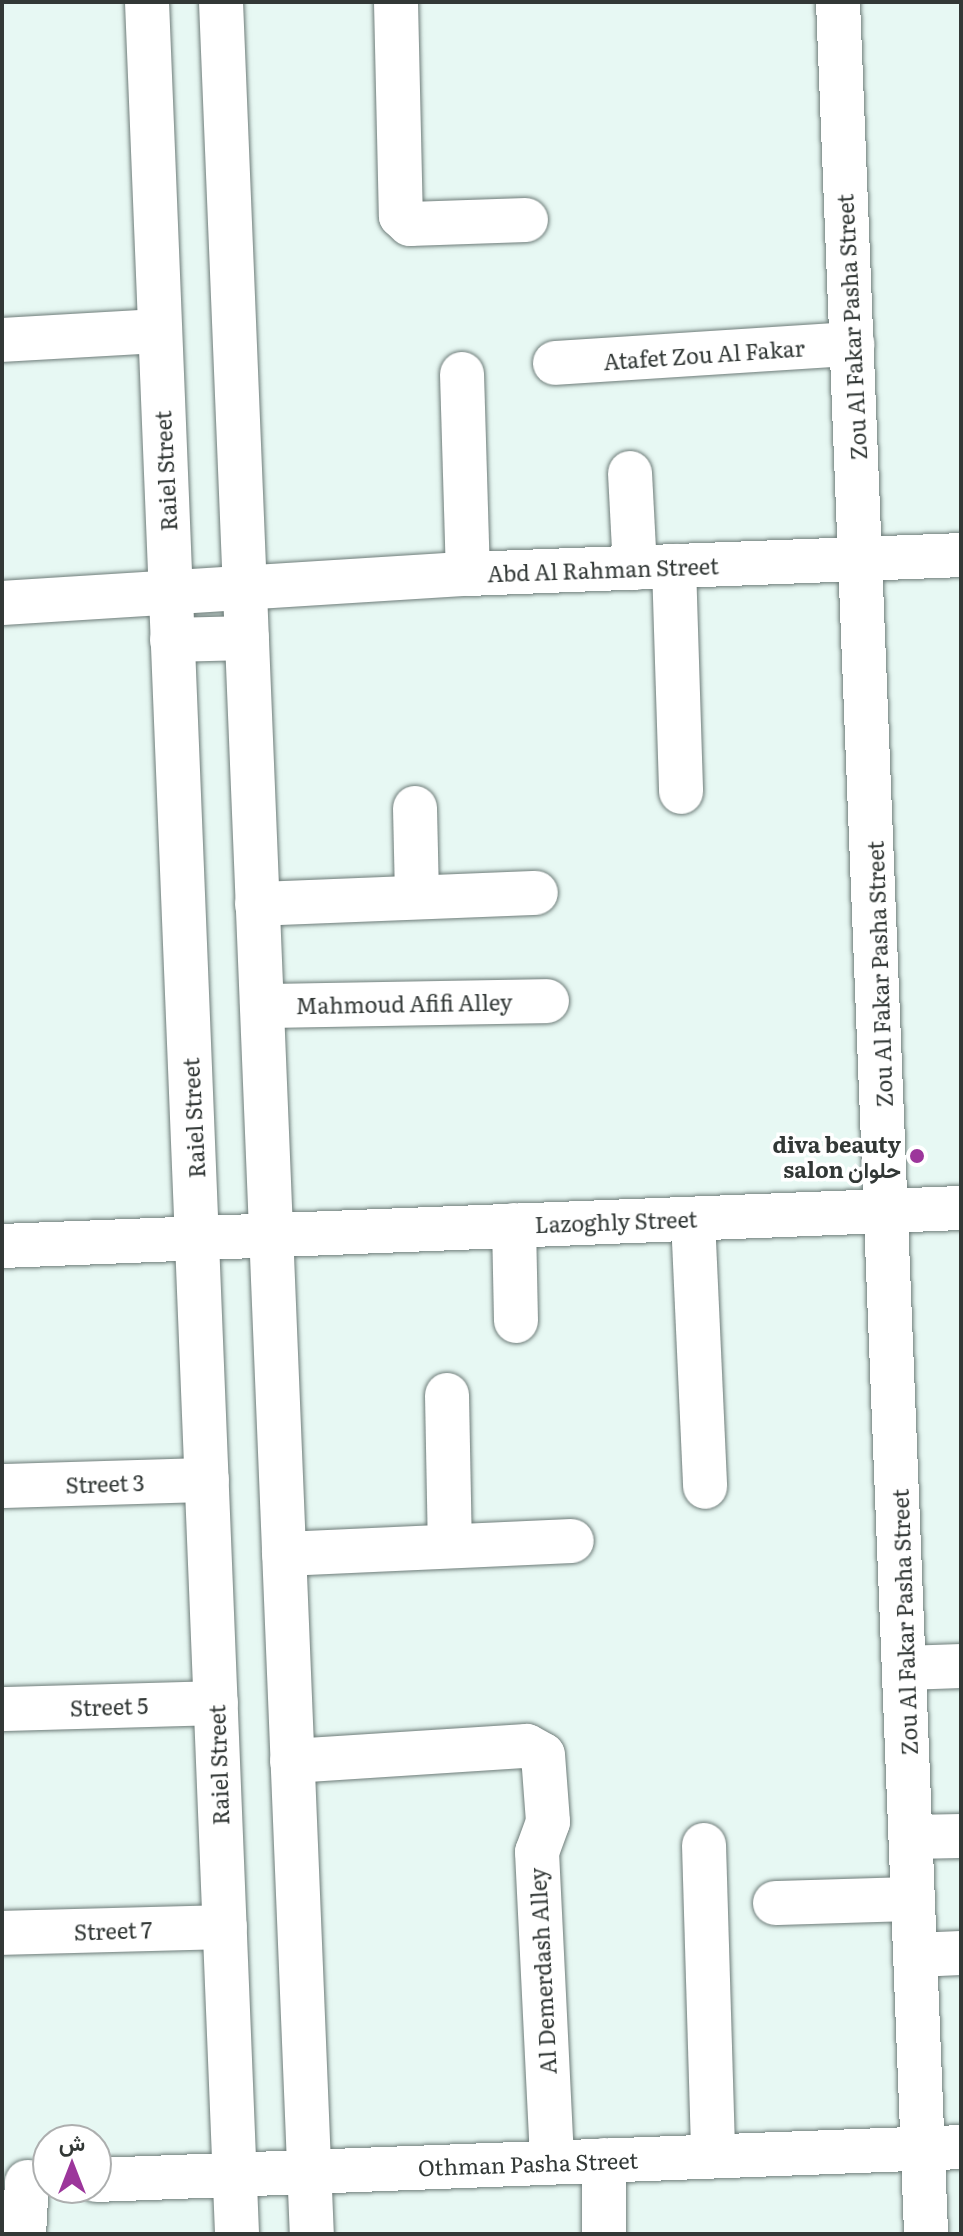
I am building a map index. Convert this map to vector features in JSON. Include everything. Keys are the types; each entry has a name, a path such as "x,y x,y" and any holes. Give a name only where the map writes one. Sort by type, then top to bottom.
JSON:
{"street":[{"name":"Raiel Street","path":"147,2 237,2234"},
{"path":"221,2 312,2234"},
{"path":"396,2 401,216 410,224 526,220"},
{"name":"Zou Al Fakar Pasha Street","path":"838,2 915,1955 942,2147 926,2234"},
{"path":"2,340 158,331"},
{"name":"Atafet Zou Al Fakar","path":"555,363 852,344"},
{"path":"462,374 468,574"},
{"path":"630,473 654,567 681,792"},
{"name":"Abd Al Rahman Street","path":"2,603 468,574 961,555"},
{"path":"172,640 247,638"},
{"path":"415,808 417,897"},
{"path":"257,904 536,893"},
{"name":"Mahmoud Afifi Alley","path":"262,1006 547,1001"},
{"name":"Lazoghly Street","path":"2,1246 961,1208"},
{"path":"693,1219 705,1487"},
{"path":"514,1225 516,1321"},
{"path":"447,1395 450,1546"},
{"name":"Street 3","path":"2,1486 207,1480"},
{"path":"284,1554 572,1541"},
{"path":"905,1668 961,1666"},
{"name":"Street 5","path":"2,1709 216,1703"},
{"name":"Al Demerdash Alley","path":"292,1761 527,1746 539,1750 545,1761 548,1822 537,1852 552,2162"},
{"path":"911,1837 961,1836"},
{"path":"704,1845 713,2155"},
{"path":"775,1903 913,1899"},
{"name":"Street 7","path":"2,1933 225,1927"},
{"path":"915,1955 961,1953"},
{"name":"Othman Pasha Street","path":"112,2179 942,2147"},
{"path":"604,2160 604,2234"},
{"path":"24,2234 26,2183"}],"place":[{"name":"diva beauty salon حلوان","path":"917,1156"}]}
